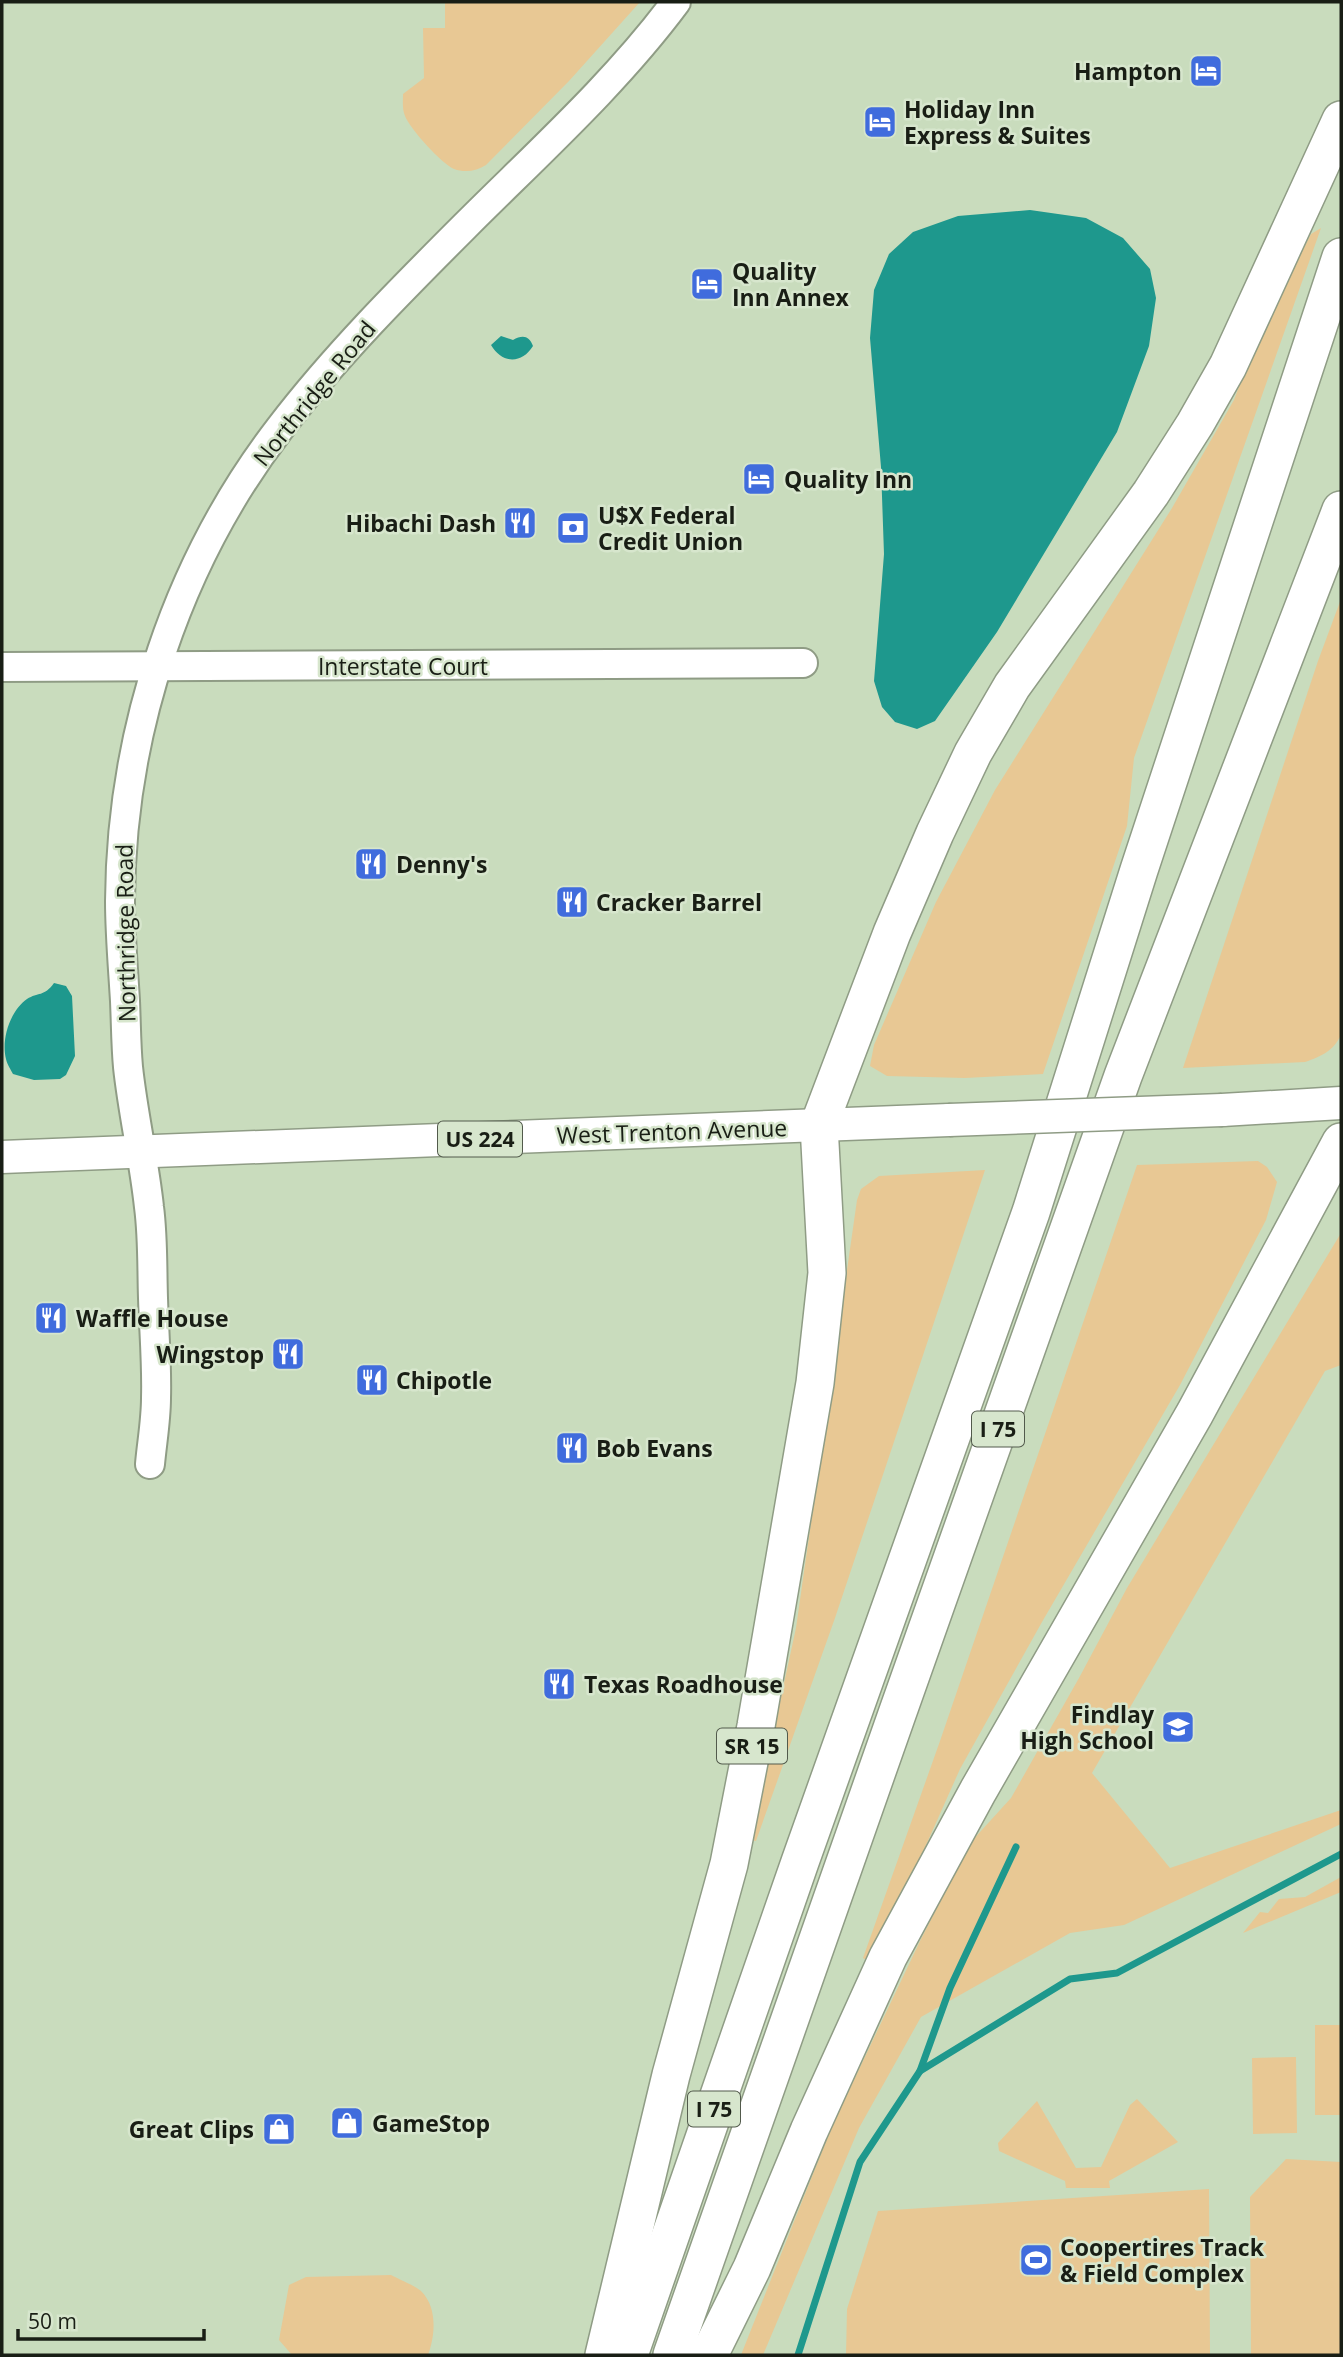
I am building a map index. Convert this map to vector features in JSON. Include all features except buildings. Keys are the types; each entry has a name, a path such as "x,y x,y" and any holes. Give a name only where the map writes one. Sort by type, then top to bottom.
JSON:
{"highway":[{"path":"819,1125 892,933 935,833 974,753 1012,686 1151,494 1195,424 1228,366 1341,120"},
{"name":"I 75","path":"629,2355 809,1836 1031,1212 1147,844 1341,257"},
{"name":"I 75","path":"672,2355 1123,1076 1341,510"},
{"name":"SR 15","path":"604,2355 671,2075 729,1864 761,1698 815,1383 827,1273 819,1125"},
{"path":"709,2355 752,2268 809,2131 888,1957 1004,1744 1195,1413 1341,1142"}],"main road":[{"name":"Northridge Road","path":"150,1464 156,1401 150,1209 128,1067 122,958 121,860 137,740 157,666 192,576 217,526 277,431 362,331 558,133 634,52 676,2"},
{"name":"Interstate Court","path":"2,667 803,663"},
{"name":"West Trenton Avenue","path":"2,1157 1222,1110 1341,1103"}],"shaded area":[{"path":"2,2 1341,2 1341,2355 2,2355"},
{"path":"445,2 640,2 569,81 486,165 467,171 454,169 435,153 408,122 403,108 403,94 424,78 423,28 445,28"},
{"path":"1321,228 1134,758 1127,826 1043,1074 965,1078 887,1076 870,1066 874,1045 936,902 995,790 1172,508 1234,400 1255,343 1311,234"},
{"path":"1341,599 1341,1035 1326,1052 1305,1062 1183,1068 1318,661"},
{"path":"1258,1161 1267,1167 1277,1182 1266,1220 1180,1385 960,1769 873,1964 863,1958 1137,1165"},
{"path":"985,1170 835,1618 756,1841 750,1840 796,1628 857,1200 861,1189 879,1176"},
{"path":"1341,1233 1341,1365 1325,1371 1092,1773 1170,1868 1341,1810 1341,1824 1124,1925 1070,1933 921,2017 859,2128 763,2355 741,2355 832,2126 970,1843 1011,1798 1127,1588"},
{"path":"1341,1877 1341,1892 1243,1933 1260,1912 1268,1913 1279,1899 1305,1897"},
{"path":"1315,2025 1341,2025 1341,2115 1315,2115"},
{"path":"1296,2057 1297,2133 1253,2134 1252,2058"},
{"path":"1137,2099 1178,2142 1109,2181 1110,2188 1066,2188 1065,2181 999,2151 998,2143 1037,2101 1076,2168 1101,2167 1130,2105"},
{"path":"1286,2159 1341,2162 1341,2355 1251,2355 1250,2197"},
{"name":"Coopertires Track & Field Complex","path":"1209,2189 1210,2355 846,2355 847,2309 878,2211"},
{"path":"391,2275 421,2291 430,2306 434,2322 428,2355 292,2355 279,2340 289,2285 306,2277"}],"water":[{"path":"1030,210 1086,218 1123,238 1150,269 1156,298 1149,346 1117,432 997,632 935,721 917,729 895,722 882,707 874,681 884,554 881,467 870,338 874,290 889,254 913,232 958,216"},
{"path":"501,336 513,340 525,337 533,346 518,359 506,358 491,345"},
{"path":"54,983 66,986 72,996 75,1056 66,1075 60,1079 34,1080 13,1074 5,1051 8,1026 21,1004 44,992"}],"waterway":[{"path":"920,2071 950,1988 1016,1847"},
{"path":"798,2355 860,2162 920,2071 1070,1979 1117,1973 1341,1854"}],"place":[{"name":"Hampton","path":"1206,71"},
{"name":"Holiday Inn Express & Suites","path":"880,122"},
{"name":"Quality Inn Annex","path":"707,284"},
{"name":"Quality Inn","path":"759,479"},
{"name":"Hibachi Dash","path":"520,523"},
{"name":"U$X Federal Credit Union","path":"573,528"},
{"name":"Denny's","path":"371,864"},
{"name":"Cracker Barrel","path":"572,902"},
{"name":"Waffle House","path":"51,1318"},
{"name":"Wingstop","path":"288,1354"},
{"name":"Chipotle","path":"372,1380"},
{"name":"Bob Evans","path":"572,1448"},
{"name":"Texas Roadhouse","path":"559,1684"},
{"name":"Findlay High School","path":"1178,1727"},
{"name":"GameStop","path":"347,2123"},
{"name":"Great Clips","path":"279,2129"},
{"name":"Coopertires Track & Field Complex","path":"1036,2260"}]}
